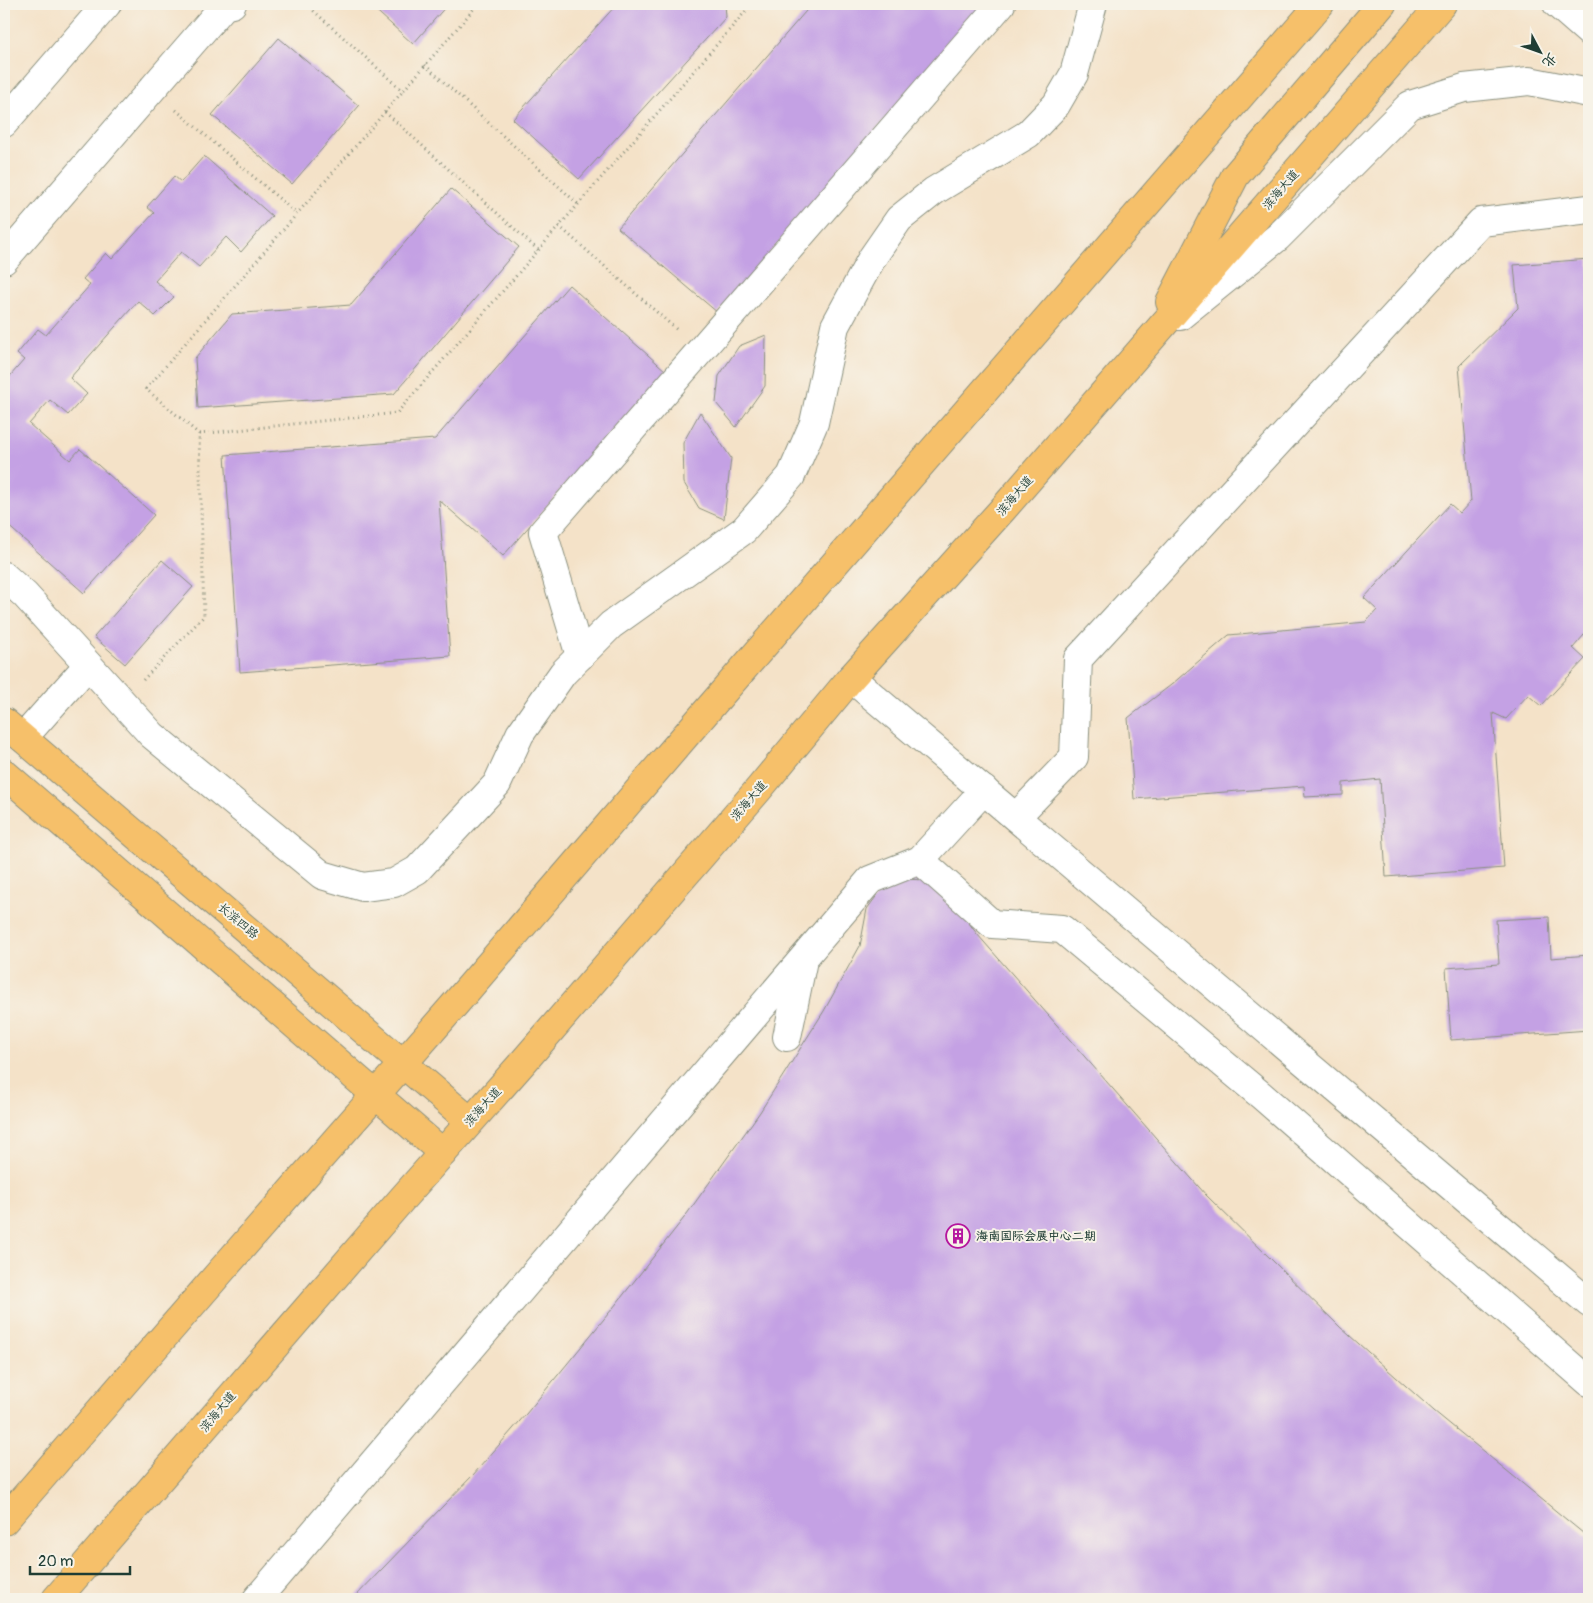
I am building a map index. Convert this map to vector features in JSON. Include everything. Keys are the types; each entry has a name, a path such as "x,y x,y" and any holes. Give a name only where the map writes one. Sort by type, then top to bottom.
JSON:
{"main road":[{"path":"4,1522 404,1063 1320,4"},
{"path":"1150,341 1235,176 1382,4"},
{"name":"滨海大道","path":"56,1599 758,790 851,678 1003,509 1442,4"},
{"name":"长滨四路","path":"13,730 470,1121"},
{"path":"4,773 443,1153"}],"street":[{"path":"4,123 107,4"},
{"path":"4,260 227,4"},
{"path":"580,656 543,532 1001,4"},
{"path":"4,576 25,595 152,735 322,875 363,887 394,884 417,870 497,784 520,734 563,673 611,625 744,530 791,476 814,423 835,326 872,258 899,219 934,191 1028,134 1056,105 1074,74 1093,4"},
{"path":"1557,4 1589,32"},
{"path":"1150,341 1278,237 1410,105 1464,88 1529,81 1589,93"},
{"path":"1016,817 1074,757 1078,659 1481,222 1589,209"},
{"path":"13,730 88,665"},
{"path":"851,678 1589,1303"},
{"path":"257,1599 870,880 920,860 984,790"},
{"path":"920,860 992,924 1062,929 1262,1096 1589,1382"},
{"path":"787,1037 804,958"}],"path":[{"path":"306,4 403,91"},
{"path":"478,4 146,388 199,434 397,413 752,4"},
{"path":"425,65 578,204"},
{"path":"152,89 297,214"},
{"path":"385,112 538,250"},
{"path":"559,226 700,351"},
{"path":"122,702 204,616 199,434"}],"building":[{"path":"369,4 448,4 413,44"},
{"path":"617,4 725,4 726,17 579,179 513,119"},
{"path":"812,4 985,4 718,313 618,228"},
{"path":"279,38 359,106 292,184 212,115"},
{"path":"204,156 272,216 241,252 226,237 199,267 181,252 155,281 174,297 155,316 138,301 70,378 87,394 68,415 50,400 29,424 70,460 80,449 154,515 84,593 4,522 4,383 24,360 17,354 38,329 46,335 90,285 83,279 106,253 112,259 154,213 147,207 174,176 181,182"},
{"path":"451,189 519,247 394,394 198,408 195,358 232,314 351,305"},
{"path":"1589,259 1589,609 1583,615 1589,620 1589,629 1573,648 1585,659 1541,706 1528,695 1506,719 1493,713 1504,868 1386,877 1380,779 1343,783 1343,795 1305,797 1304,786 1134,799 1128,718 1171,685 1229,635 1366,622 1377,610 1364,598 1450,504 1460,513 1471,501 1459,366 1518,308 1514,265"},
{"path":"569,285 666,371 503,556 439,500 450,656 240,672 225,455 435,439"},
{"path":"766,335 765,386 736,427 716,403 719,376 739,346"},
{"path":"700,412 731,458 724,519 699,508 684,483 683,443"},
{"path":"162,560 193,587 125,664 94,637"},
{"name":"海南国际会展中心二期","path":"904,879 927,880 956,905 977,934 1206,1195 1340,1327 1434,1411 1589,1538 1589,1599 353,1599 473,1475 526,1414 684,1218 760,1112 824,1011 860,946 867,909 881,890"},
{"path":"1549,917 1551,958 1589,955 1589,1030 1451,1040 1446,968 1499,964 1496,920"}],"place":[{"name":"海南国际会展中心二期","path":"958,1236"}]}
